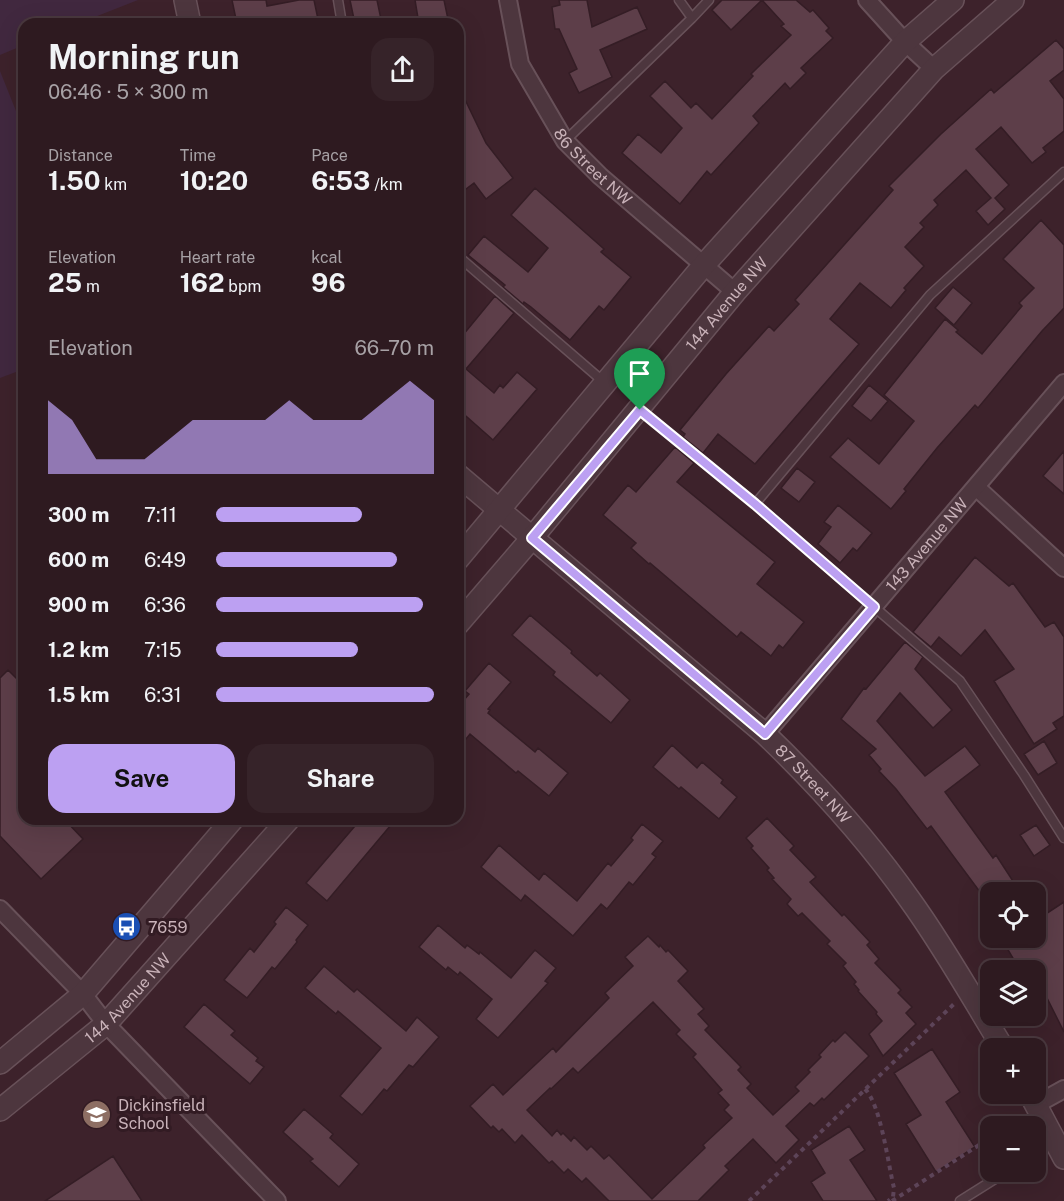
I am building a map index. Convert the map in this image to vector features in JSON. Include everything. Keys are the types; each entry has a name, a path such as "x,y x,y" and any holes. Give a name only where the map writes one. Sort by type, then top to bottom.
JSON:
{"street":[{"path":"185,0 189,18"},
{"name":"86 Street NW","path":"508,0 520,64 565,141 600,176 735,292"},
{"path":"867,0 905,42 934,69"},
{"path":"464,552 703,266 905,42 953,0"},
{"name":"144 Avenue NW","path":"464,617 640,410 735,292 934,69 1013,0"},
{"name":"143 Avenue NW","path":"765,734 1064,383"},
{"name":"87 Street NW","path":"464,480 765,734 810,777 881,860 911,901 997,1038"},
{"path":"976,487 1064,568"},
{"name":"144 Avenue NW","path":"0,1063 82,994 228,825"},
{"name":"144 Avenue NW","path":"0,1110 106,1024 284,825"},
{"path":"0,909 96,1009 106,1024 277,1201"},
{"path":"1046,1095 1064,1089"},
{"path":"1036,1104 1059,1149"}],"lane":[{"path":"338,0 341,18"},
{"path":"679,0 692,18"},
{"path":"565,141 710,0"},
{"path":"755,504 930,295 1064,172"},
{"path":"464,261 606,384"},
{"path":"640,410 755,504 960,681 1064,838"},
{"path":"960,1201 990,1182"}],"path":[{"path":"749,1201 951,1006 970,994"},
{"path":"865,1089 876,1107 894,1188 890,1201"},
{"path":"890,1201 980,1144"}],"shaded area":[{"path":"0,0 138,0 92,18 18,18 18,48 0,55"},
{"path":"0,71 18,116 18,371 0,378"}],"building":[{"path":"232,0 266,0 267,6 299,0 314,0 318,18 236,18"},
{"path":"350,0 377,0 381,18 354,18"},
{"path":"415,0 444,0 448,18 418,18"},
{"path":"559,0 587,0 592,27 637,7 647,29 600,50 612,77 579,93 569,73 577,69 559,29 555,29 552,7 560,5"},
{"path":"722,0 762,0 731,30 712,10"},
{"path":"762,0 796,0 810,12 813,10 829,28 826,31 833,38 801,68 806,73 790,89 785,83 753,116 759,123 711,175 707,171 680,204 622,153 638,134 661,153 682,128 650,96 665,81 691,108 696,103 712,119 753,76 751,74 791,35 781,26 784,24"},
{"path":"1056,40 1064,49 1064,70 1050,81 1064,99 1064,131 1043,148 1046,152 1032,163 1001,127 976,149 1009,185 995,198 1005,209 988,225 976,211 991,198 966,170 934,200 938,205 920,223 924,227 905,247 924,266 904,288 906,290 891,308 860,283 830,319 859,344 755,464 718,434 703,453 683,437 685,434 680,430 769,326 774,331 799,304 795,300 893,190 889,186 941,134 991,89 994,93"},
{"path":"464,97 486,143 513,178 486,199 474,183 464,190"},
{"path":"535,188 604,249 601,252 631,277 604,310 599,306 570,340 531,307 524,302 523,304 503,287 505,285 468,255 484,236 528,272 548,248 511,215"},
{"path":"1041,220 1064,245 1064,308 978,408 975,405 937,448 891,509 830,457 848,438 879,464 914,421 884,395 945,319 958,330 956,332 982,354 1022,306 1019,303 1034,288 1003,259"},
{"path":"953,287 972,303 954,325 935,308"},
{"path":"495,296 514,313 466,369 494,393 500,385 503,388 517,372 537,389 493,440 464,414 464,334"},
{"path":"869,385 888,401 871,421 852,406"},
{"path":"675,447 694,463 677,482 775,562 757,584 804,622 783,648 779,645 771,656 741,632 737,637 649,564 631,548 636,543 603,515 628,485 636,492"},
{"path":"1064,451 1064,494 1043,476"},
{"path":"797,468 815,482 799,502 781,488"},
{"path":"838,505 872,533 857,551 853,548 840,563 818,544 831,527 824,522"},
{"path":"975,557 1009,586 1013,583 1045,627 1054,622 1064,637 1064,716 1053,723 1057,729 1034,744 994,681 1014,669 985,630 961,656 939,637 931,647 913,632"},
{"path":"530,615 597,676 600,673 630,700 611,723 553,675 555,672 512,635"},
{"path":"905,642 923,657 915,669 952,710 933,728 900,693 877,721 925,776 965,746 980,765 945,792 993,858 996,855 1014,882 980,882 980,892 931,826 927,829 879,771 881,769 869,755 876,749 841,719 864,688 866,689"},
{"path":"489,663 511,682 488,709 490,710 488,713 535,752 538,748 568,773 549,796 518,771 516,773 470,734 466,739 464,737 464,700 469,694 465,691"},
{"path":"8,670 18,680 18,825 70,825 83,839 41,879 0,836 0,678"},
{"path":"1044,741 1057,763 1038,775 1024,754"},
{"path":"672,745 697,768 702,762 723,780 721,783 737,797 719,819 653,767"},
{"path":"767,818 794,846 790,850 816,877 810,882 870,942 867,945 879,959 875,963 901,990 898,993 912,1007 906,1013 916,1024 883,1056 869,1034 882,1021 876,1014 877,1012 858,991 854,984 856,982 843,966 846,963 827,944 830,941 802,913 798,916 787,904 791,899 772,879 774,878 767,870 769,868 751,848 753,846 746,838"},
{"path":"642,824 663,841 652,854 656,857 633,885 629,882 607,909 601,904 573,936 525,895 521,901 481,867 499,845 539,880 544,873 577,901 608,863 611,866 633,840 631,838"},
{"path":"356,825 391,825 327,901 306,883"},
{"path":"1036,825 1050,845 1034,856 1020,835"},
{"path":"1064,902 1064,1032 1046,996 1046,960 1014,960 1007,948 1046,948 1046,914"},
{"path":"286,907 308,925 275,969 272,967 247,998 224,980 250,948 254,952"},
{"path":"438,925 465,948 467,945 479,954 480,952 511,978 535,950 556,968 545,981 548,983 498,1038 476,1019 492,999 460,972 458,975 448,967 446,970 419,947"},
{"path":"648,936 666,952 668,950 688,971 678,981 704,1009 698,1014 709,1026 705,1030 741,1067 738,1070 751,1084 747,1088 773,1115 799,1091 795,1087 810,1072 808,1070 821,1057 819,1055 833,1040 835,1042 845,1032 869,1056 824,1100 822,1098 814,1106 810,1103 786,1126 799,1140 776,1163 753,1139 725,1166 729,1170 698,1201 609,1201 586,1178 582,1182 568,1169 564,1173 552,1161 549,1163 522,1135 515,1143 502,1129 499,1132 493,1126 491,1128 470,1106 493,1084 503,1095 553,1048 556,1052 609,998 605,993 633,966 625,957","holes":["653,1002 680,1030 676,1034 696,1054 693,1057 722,1090 718,1093 729,1105 724,1110 732,1118 703,1145 705,1148 652,1199 609,1155 604,1159 591,1146 587,1150 574,1137 571,1141 557,1130 552,1136 527,1110 573,1068 578,1073"]},
{"path":"324,966 354,992 357,989 406,1031 417,1017 439,1037 413,1067 409,1065 387,1091 384,1089 362,1115 340,1096 381,1048 338,1011 336,1014 305,988"},
{"path":"204,1004 235,1031 231,1035 258,1058 256,1061 264,1067 250,1084 184,1027"},
{"path":"932,1049 960,1092 946,1102 975,1147 936,1172 906,1124 921,1115 894,1073"},
{"path":"304,1109 333,1134 330,1138 359,1164 339,1187 283,1132"},
{"path":"849,1126 865,1150 850,1160 877,1201 823,1201 811,1182 825,1173 811,1150"},
{"path":"113,1156 142,1201 45,1201"}],"place":[{"name":"7659","path":"127,927"},
{"name":"Dickinsfield School","path":"97,1114"}],"route":[{"path":"640,410 755,504 874,607 765,734 532,538 640,410"}]}
